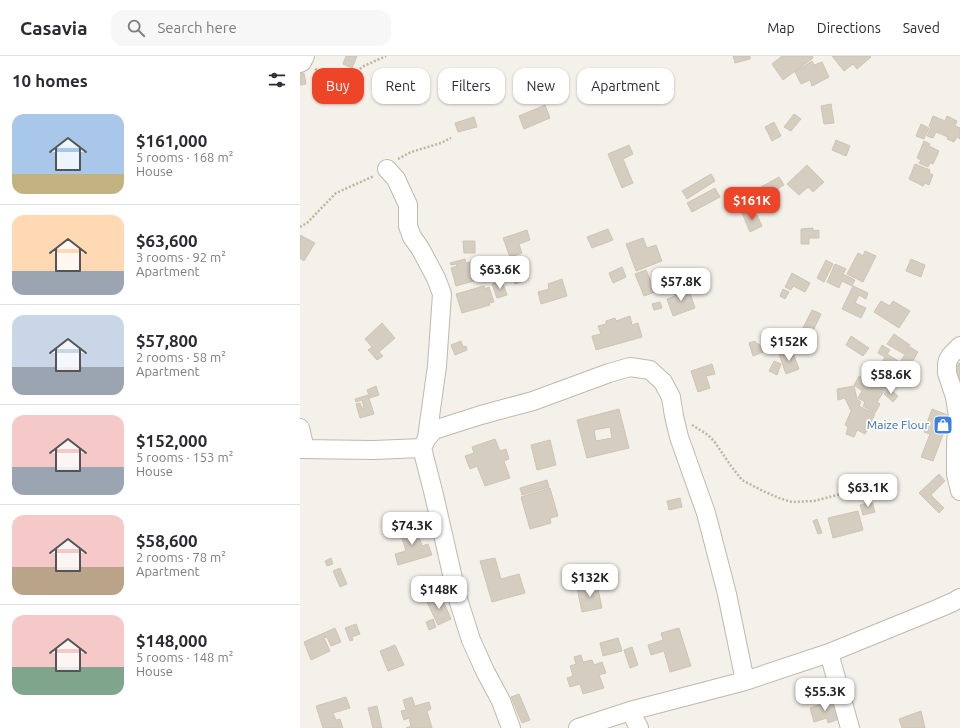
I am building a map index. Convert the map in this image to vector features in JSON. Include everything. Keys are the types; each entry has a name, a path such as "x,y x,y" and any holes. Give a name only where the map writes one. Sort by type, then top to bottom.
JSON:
{"street":[{"path":"387,169 396,179 408,205 408,226 412,237 420,248 436,278 442,294 437,366 425,443 434,495 457,596 471,640 501,701 511,728"},
{"path":"960,346 948,360 947,373 955,397 958,416 956,474 960,491"},
{"path":"300,428 303,449 374,450 425,443 434,430 533,401 609,372 630,367 650,370 663,382 671,397 679,437 706,513 727,594 745,681"},
{"path":"578,728 630,711 745,681 829,653 937,609 960,598"},
{"path":"829,653 850,728"},
{"path":"630,711 638,728"}],"path":[{"path":"302,60 342,82 364,66 386,56"},
{"path":"300,227 307,223 336,193 387,169 410,152 451,138"},
{"path":"674,416 708,435 742,480 778,498 792,502 814,501 845,493"}],"building":[{"path":"346,56 357,56 352,68 343,64"},
{"path":"733,56 750,56 750,59 735,63"},
{"path":"782,56 812,56 813,58 783,80 772,64"},
{"path":"832,56 871,57 857,69 853,64 844,71"},
{"path":"812,61 814,65 822,62 829,77 812,86 810,80 801,84 795,72"},
{"path":"304,73 306,84 300,85 300,74"},
{"path":"831,104 834,123 824,124 821,106"},
{"path":"545,105 550,118 524,129 519,116"},
{"path":"794,114 801,119 791,131 784,127"},
{"path":"933,116 945,121 947,116 957,121 955,126 960,128 960,139 957,137 954,142 947,139 948,137 936,132 933,138 927,136 931,127 929,126"},
{"path":"474,117 477,127 458,132 455,123"},
{"path":"774,122 781,136 772,141 765,127"},
{"path":"921,124 929,128 924,139 916,136"},
{"path":"836,140 850,146 846,156 832,150"},
{"path":"924,141 930,144 929,146 939,151 933,164 930,163 928,167 919,163 921,160 917,158"},
{"path":"629,145 633,154 623,159 633,183 622,188 608,154"},
{"path":"915,164 930,170 929,173 933,175 929,185 925,183 923,186 909,179"},
{"path":"807,165 824,182 813,192 808,187 799,195 787,184"},
{"path":"711,174 715,181 687,199 682,191"},
{"path":"779,177 784,185 767,195 761,187"},
{"path":"715,188 720,197 692,212 687,203"},
{"path":"749,209 753,217 757,215 762,226 750,232 742,213"},
{"path":"813,228 813,231 819,230 819,238 809,238 809,244 801,244 801,229"},
{"path":"608,229 613,240 592,248 587,237"},
{"path":"527,230 530,240 519,244 522,253 510,257 503,238"},
{"path":"300,235 315,243 304,261 300,258"},
{"path":"643,238 647,248 656,245 662,261 636,271 626,244"},
{"path":"463,241 475,241 475,253 464,253"},
{"path":"865,251 876,256 863,282 847,274 858,253 863,256"},
{"path":"465,259 466,263 475,261 478,274 476,275 477,280 456,286 451,268 457,266 456,264 451,265 450,263"},
{"path":"911,259 925,265 921,277 906,271"},
{"path":"826,260 833,264 824,282 817,278"},
{"path":"835,264 846,269 843,274 855,280 852,286 842,281 839,288 827,282"},
{"path":"622,267 626,277 613,283 609,273"},
{"path":"525,270 528,279 515,284 512,275"},
{"path":"646,270 655,292 644,296 635,274"},
{"path":"792,273 810,283 805,292 793,286 791,290 785,287"},
{"path":"562,279 567,296 541,304 538,292 549,289 548,284"},
{"path":"502,281 507,295 497,298 492,284"},
{"path":"484,286 485,289 489,287 494,302 489,303 490,305 462,313 456,294"},
{"path":"853,286 868,293 866,299 859,295 855,303 866,308 861,318 842,309"},
{"path":"688,287 695,308 673,316 667,299 675,296 674,292"},
{"path":"783,289 789,292 785,299 780,296"},
{"path":"881,301 890,306 893,301 910,311 899,328 874,312"},
{"path":"660,302 662,308 654,310 652,304"},
{"path":"812,310 821,314 812,333 803,328"},
{"path":"630,316 632,325 638,323 642,337 596,350 592,336 601,334 598,326 606,324 606,321 615,318 616,321"},
{"path":"382,323 395,338 379,352 383,356 377,360 368,350 372,347 365,339"},
{"path":"894,334 910,345 904,354 887,344"},
{"path":"851,336 869,348 863,356 846,345"},
{"path":"461,341 463,347 466,346 467,350 455,355 451,345"},
{"path":"755,341 759,344 763,352 753,356 749,343"},
{"path":"882,345 890,350 887,354 900,362 910,347 918,352 902,379 880,365 885,357 878,353"},
{"path":"792,350 799,369 786,374 779,354"},
{"path":"774,361 781,364 777,375 769,371"},
{"path":"960,363 960,383 951,378"},
{"path":"712,364 715,374 706,376 710,388 698,392 691,371"},
{"path":"859,376 877,387 878,384 886,388 877,402 880,404 875,413 863,406 865,402 858,398 862,391 854,385"},
{"path":"376,386 379,395 370,398 367,390"},
{"path":"854,386 857,399 861,402 859,406 875,414 865,434 857,430 854,437 846,434 848,427 845,425 851,411 845,398 838,400 837,389"},
{"path":"888,388 898,396 893,402 884,394"},
{"path":"368,395 374,414 360,418 356,404 360,403 362,408 364,408 362,400 356,402 355,399"},
{"path":"619,409 629,448 587,458 577,420","holes":["610,427 612,438 596,441 594,430"]},
{"path":"932,409 950,416 933,461 921,457 930,434 924,432"},
{"path":"495,439 500,451 506,449 509,459 504,461 510,478 485,486 477,466 470,469 465,456 474,453 472,447"},
{"path":"550,440 556,465 537,470 531,445"},
{"path":"939,474 945,481 931,495 944,508 939,513 919,493"},
{"path":"547,480 549,487 522,495 520,488"},
{"path":"550,488 558,516 550,518 551,523 530,529 521,497"},
{"path":"680,498 682,507 669,510 667,501"},
{"path":"872,502 875,512 863,515 860,505"},
{"path":"858,511 863,530 833,538 828,518"},
{"path":"817,519 822,533 818,534 813,521"},
{"path":"415,524 422,546 428,544 432,555 398,565 395,554 406,551 399,529"},
{"path":"331,558 333,564 327,566 325,561"},
{"path":"495,558 501,579 519,574 525,593 492,602 480,561"},
{"path":"340,568 347,584 340,587 333,571"},
{"path":"597,584 602,608 582,612 577,588"},
{"path":"441,596 451,619 438,625 427,602"},
{"path":"433,619 436,627 429,630 426,622"},
{"path":"356,624 360,634 352,637 353,640 350,641 345,628"},
{"path":"335,628 341,642 331,646 327,637 324,638 330,651 311,660 304,642"},
{"path":"679,628 691,666 670,672 664,651 651,655 648,645 663,640 661,633"},
{"path":"618,638 622,651 603,656 600,643"},
{"path":"395,645 404,665 388,671 380,651"},
{"path":"632,647 638,665 630,668 624,650"},
{"path":"581,655 583,662 592,660 594,665 602,662 606,673 599,675 604,688 583,694 580,684 570,687 567,678 573,676 570,666 576,664 574,657"},
{"path":"519,694 530,720 522,723 511,697"},
{"path":"346,697 350,708 333,713 336,720 340,719 343,728 323,728 316,706"},
{"path":"412,697 415,706 429,702 431,709 427,711 432,728 406,728 411,726 409,718 404,720 401,711 406,710 403,700"},
{"path":"832,700 839,719 828,723 827,718 814,722 810,708"},
{"path":"377,706 382,728 373,728 368,708"},
{"path":"921,711 925,728 902,728 899,719"}],"place":[{"name":"Maize Flour","path":"943,425"}]}
